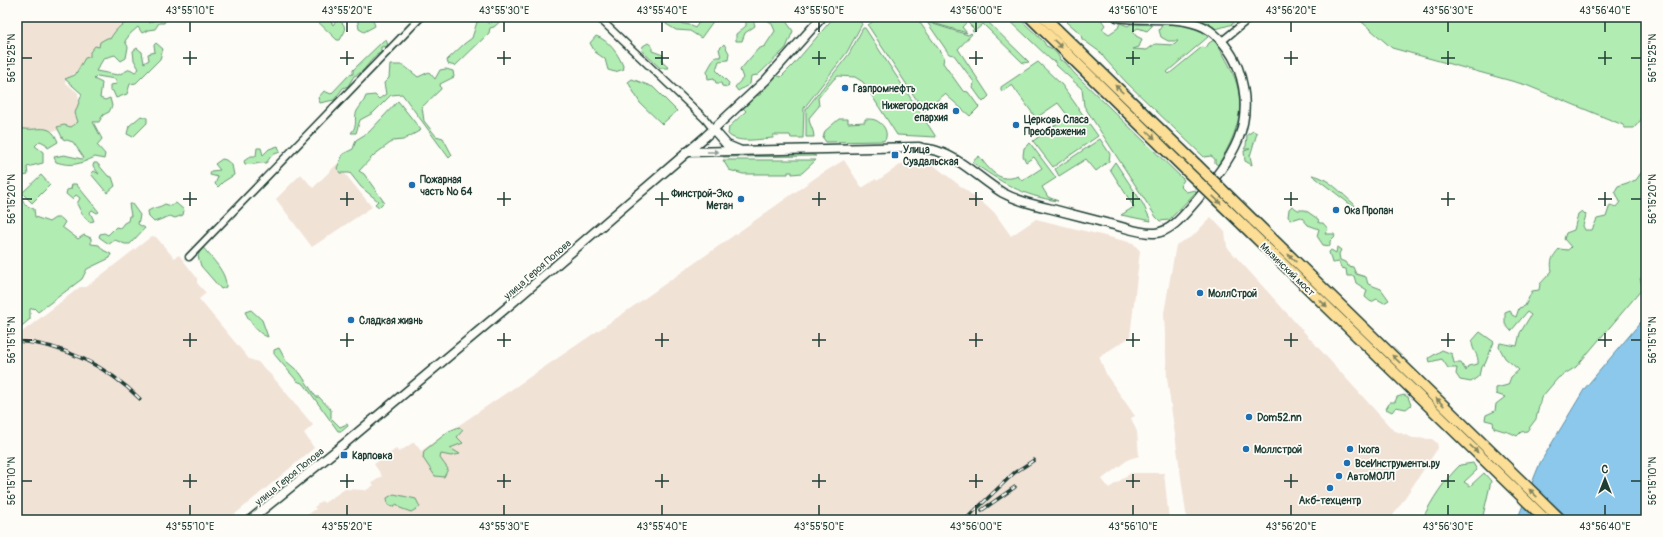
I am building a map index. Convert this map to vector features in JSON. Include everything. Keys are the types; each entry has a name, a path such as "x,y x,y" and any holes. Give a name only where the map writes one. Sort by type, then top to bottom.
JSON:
{"main road":[{"name":"Мызинский мост","path":"1030,17 1245,227 1561,520"},
{"name":"Мызинский мост","path":"1044,17 1253,220 1420,389 1546,520"}],"street":[{"path":"189,257 421,17"},
{"path":"598,17 705,119 727,145 739,150"},
{"name":"улица Героя Попова","path":"250,520 344,444 511,304 713,129 766,80 822,17"},
{"path":"686,152 919,147 937,151 954,160 1003,192 1022,201 1126,228 1154,233 1162,231 1174,224 1183,216 1222,170 1234,149 1245,118 1245,93 1242,79 1235,61 1222,41 1203,26 1154,18 1117,17"},
{"path":"1222,41 1251,17"}],"shaded area":[{"path":"17,17 137,17 65,82 78,93 81,121 69,130 29,132 17,159"},
{"path":"844,160 862,188 876,179 877,181 907,160 932,164 994,212 1011,236 1036,219 1133,243 1140,251 1130,337 1099,357 1107,376 1135,416 1131,418 1137,432 1139,456 1129,459 1102,479 1109,488 1131,473 1164,473 1169,520 300,520 316,509 314,507 322,501 324,503 345,489 365,491 374,485 372,483 382,476 374,464 396,449 399,452 414,442 421,451 621,315 818,176"},
{"path":"337,164 372,207 312,247 276,199 301,174 313,188"},
{"path":"1211,217 1225,232 1227,247 1393,430 1413,438 1432,439 1437,443 1438,448 1390,520 1187,520 1167,378 1164,313 1176,245 1193,236"},
{"path":"152,236 156,237 174,258 179,255 197,278 197,283 206,293 199,299 249,359 258,362 272,376 313,425 304,433 314,448 228,520 17,520 17,336 80,287 86,287"}],"green space":[{"path":"135,17 147,17 149,23 153,20 167,18 164,23 159,23 155,29 142,33 138,27 125,41 128,47 126,58 121,61 115,55 104,58 96,71 118,75 130,69 135,72 139,69 134,60 133,51 137,48 142,52 144,63 149,60 148,54 155,52 154,45 156,43 163,49 160,59 136,83 130,84 127,94 116,98 113,91 110,90 110,85 117,84 115,79 97,76 94,79 102,83 100,98 105,100 110,98 112,106 109,112 103,115 99,122 93,122 102,139 97,145 105,154 104,159 95,157 80,163 71,164 56,162 54,157 64,155 82,159 84,158 73,142 63,139 57,127 64,125 71,127 78,122 75,113 82,94 65,79 75,75 85,58 90,57 90,52 95,46 99,47 100,42 107,38 110,39 117,29 123,24 135,21"},
{"path":"313,17 328,17 333,25 338,19 344,25 345,31 340,40 337,40"},
{"path":"357,17 372,17 375,26 364,32 359,29"},
{"path":"496,17 505,17 494,27 490,28 489,33 455,66 448,64 447,60 472,38 477,22 484,19 489,24"},
{"path":"665,17 673,17 673,22 690,25 695,28 700,21 698,17 711,17 714,20 701,38 690,31 676,30 666,24"},
{"path":"764,17 783,17 793,31 786,48 758,75 751,76 750,84 738,91 735,87 743,78 740,70 758,49 765,46 775,31 772,24"},
{"path":"834,17 856,17 862,24 847,52 804,108 803,138 791,138 790,135 773,135 773,138 743,140 732,137 728,134 729,127 746,111 742,107 746,104 746,101 751,96 760,95 762,89 766,88 768,81 776,75 781,77"},
{"path":"879,17 916,17 944,57 943,63 963,91 968,92 979,107 970,116 945,94 924,111 868,25"},
{"path":"923,17 983,17 1029,62 1023,63 983,24 974,32 972,31 974,29 967,22 962,27 967,33 926,21"},
{"path":"1006,17 1016,17 1016,19 1020,19 1044,42 1046,46 1058,55 1060,60 1065,62 1074,73 1184,180 1180,186 1186,192 1195,190 1196,192 1169,220 1160,221 1156,217 1084,106 1082,89 1056,65 1056,62 1051,60"},
{"path":"1072,17 1099,17 1105,25 1102,29 1109,34 1118,28 1120,23 1128,26 1133,22 1148,23 1152,26 1147,31 1138,28 1133,31 1136,36 1142,39 1139,47 1133,49 1147,50 1155,44 1174,45 1178,41 1168,41 1161,37 1159,30 1163,24 1188,25 1203,32 1208,37 1167,72 1169,74 1202,47 1206,48 1209,43 1214,40 1225,57 1232,72 1238,87 1240,101 1239,116 1235,131 1218,165 1215,163 1215,159 1211,156 1204,157 1126,82 1100,52 1082,39 1081,34 1067,22"},
{"path":"1194,17 1234,17 1233,24 1216,29 1208,23 1200,23"},
{"path":"1356,17 1646,17 1646,114 1634,128 1625,128 1623,125 1526,85 1392,48"},
{"path":"753,19 755,26 745,33 742,41 736,41 736,34 746,26 746,20"},
{"path":"927,22 968,35 971,33 972,34 958,49 989,96 983,102 973,88 974,82 954,55 949,54"},
{"path":"863,28 865,28 936,137 897,135 863,82 855,77 838,76 818,98 819,106 809,118 814,137 806,137 806,109 849,54"},
{"path":"596,36 610,45 620,59 624,69 615,72 608,70 605,59 595,52 590,43"},
{"path":"386,39 388,46 381,47 381,52 373,58 362,72 354,76 348,86 343,88 334,100 320,103 318,98 324,91 331,94 349,75 353,74 353,70"},
{"path":"648,43 652,46 652,51 663,55 662,62 669,68 660,68 642,51 643,46"},
{"path":"724,44 729,53 728,60 719,61 716,70 729,83 728,87 722,86 721,83 716,83 714,78 708,79 707,71 715,57 721,57 719,49"},
{"path":"1038,62 1062,85 1098,136 1053,167 1033,141 1068,116 1058,103 1036,118 1012,85 1003,91 1001,90 1001,87"},
{"path":"390,65 403,65 418,77 429,72 435,79 440,70 446,69 453,71 454,77 440,84 441,89 422,107 424,121 436,136 443,138 452,155 449,158 402,94 391,95 373,113 360,120 356,133 351,133 355,127 357,111 366,96 375,95 379,99 386,94 384,83 389,78"},
{"path":"632,79 653,87 677,111 662,124 640,103 628,82"},
{"path":"398,101 421,130 403,140 393,141 374,155 359,171 364,174 384,202 379,207 375,204 378,201 361,187 350,173 340,173 337,168 343,154 353,149 356,140 369,132"},
{"path":"141,116 147,118 147,123 133,137 127,134 129,126"},
{"path":"839,119 848,119 848,123 865,122 865,119 875,120 880,123 886,131 885,140 826,142 823,138 825,131"},
{"path":"20,128 47,129 55,135 58,142 48,148 46,144 40,141 35,146 43,152 43,163 27,167 28,175 22,176 17,181 17,130"},
{"path":"1253,131 1257,133 1250,156 1252,165 1245,161 1244,151 1250,149 1244,149 1246,146 1247,135"},
{"path":"1100,139 1110,154 1109,161 1096,171 1086,159 1059,176 1055,169"},
{"path":"1030,143 1056,178 1042,187 1048,197 1058,201 1033,196 1023,192 1002,182 972,162 979,156 995,174 1000,177 1011,178 1018,176 1022,181 1042,168 1034,157 1026,162 1023,156 1024,148"},
{"path":"278,146 280,152 272,155 266,163 251,165 245,164 244,161 251,156 256,156 257,148 261,148 263,155 269,149"},
{"path":"810,154 816,156 723,157 724,155"},
{"path":"222,159 226,160 232,165 234,175 218,187 215,184 218,177 210,175 211,171 220,170 215,164"},
{"path":"723,160 816,160 802,173 792,174 792,172 788,172 788,174 743,174 729,170"},
{"path":"1115,162 1143,204 1151,221 1121,215 1134,207 1110,169"},
{"path":"94,163 97,163 108,176 112,177 115,186 107,193 91,174 94,171 99,174 93,166"},
{"path":"1646,166 1646,276 1643,275 1640,279 1643,288 1576,367 1558,378 1541,398 1536,419 1527,431 1521,432 1517,436 1494,428 1493,422 1485,420 1486,415 1495,411 1496,404 1505,397 1496,394 1496,388 1508,385 1511,377 1519,370 1505,358 1499,347 1500,343 1517,346 1520,333 1531,315 1527,312 1511,331 1505,324 1505,312 1510,310 1512,315 1516,317 1519,308 1525,306 1532,291 1539,290 1540,284 1552,271 1551,262 1555,254 1559,249 1568,250 1571,247 1564,239 1566,233 1574,230 1578,214 1582,211 1586,215 1583,226 1585,230 1592,230 1597,219 1606,217 1610,205 1616,207 1620,202 1615,191 1618,186 1636,180"},
{"path":"41,175 50,185 32,203 22,193"},
{"path":"1312,175 1318,176 1329,182 1354,204 1355,208"},
{"path":"72,184 76,184 99,212 97,213 92,210 90,212 94,221 89,222 82,214 77,204 80,198 76,195 72,199 66,194 67,190 71,189"},
{"path":"17,195 21,196 25,205 34,209 35,217 49,222 55,218 61,218 65,222 62,227 78,239 84,235 91,238 91,244 99,245 103,250 111,254 110,258 87,269 82,279 38,312 34,308 30,309 30,319 17,330"},
{"path":"176,203 184,210 183,215 175,218 170,216 154,222 149,217 148,211 165,204 171,206"},
{"path":"129,204 132,204 140,215 138,224 145,228 130,244 125,244 115,240 109,244 99,237 100,234 104,233 108,235 116,227 120,228 128,221 129,216 131,216"},
{"path":"1292,206 1298,210 1305,210 1318,219 1319,223 1323,223 1328,229 1325,234 1334,234 1335,236 1330,241 1330,246 1323,245 1317,236 1319,229 1308,225 1301,217 1292,220 1288,217 1289,209"},
{"path":"202,246 214,260 224,276 226,287 221,289 201,266 198,256"},
{"path":"1337,247 1341,250 1339,254 1340,260 1345,262 1348,266 1353,267 1356,274 1366,277 1368,284 1381,289 1389,300 1384,303 1377,299 1371,302 1365,297 1367,290 1356,283 1354,276 1347,276 1346,269 1341,268 1339,262 1332,263 1329,252 1331,250 1336,253"},
{"path":"251,310 262,320 268,337 258,330 249,320 245,312"},
{"path":"1480,332 1494,342 1485,364 1481,367 1479,376 1471,382 1460,380 1456,374 1457,368 1448,368 1442,359 1430,362 1429,358 1442,350 1452,354 1454,363 1461,363 1466,371 1468,366 1478,364 1472,341"},
{"path":"279,348 286,361 300,373 316,397 319,397 331,410 331,418 340,427 347,424 348,426 342,431 338,431 304,384 297,381 274,354 274,350"},
{"path":"1404,395 1408,397 1411,405 1406,409 1396,407 1392,412 1386,409 1390,402 1395,402 1397,397"},
{"path":"459,427 463,430 457,437 463,443 450,448 460,454 451,456 441,454 440,458 448,469 444,477 435,476 423,458 424,451 449,431"},
{"path":"1473,463 1477,470 1464,482 1470,486 1484,473 1491,481 1482,520 1422,520 1439,491 1454,471 1460,465"},
{"path":"394,494 416,499 420,507 411,512 400,508 397,504 392,507 388,505 387,498"}],"water":[{"path":"1646,316 1646,520 1517,520 1540,463 1585,388"}],"railway":[{"path":"17,341 51,347 84,359 114,377 140,399"},
{"path":"965,520 1014,473 1034,460"},
{"path":"982,510 1015,487"}],"place":[{"name":"Газпромнефть","path":"845,88"},
{"name":"Нижегородская епархия","path":"956,111"},
{"name":"Церковь Спаса Преображения","path":"1016,125"},
{"name":"Улица Суздальская","path":"895,155"},
{"name":"Пожарная часть № 64","path":"412,185"},
{"name":"Финстрой-Эко Метан","path":"741,199"},
{"name":"Ока Пропан","path":"1336,210"},
{"name":"МоллСтрой","path":"1200,293"},
{"name":"Сладкая жизнь","path":"351,320"},
{"name":"Dom52.nn","path":"1249,417"},
{"name":"Моллcтрой","path":"1246,449"},
{"name":"Ixora","path":"1350,449"},
{"name":"Карповка","path":"344,455"},
{"name":"ВсеИнструменты.ру","path":"1347,463"},
{"name":"АвтоМОЛЛ","path":"1339,476"},
{"name":"Акб-техцентр","path":"1330,488"}]}
